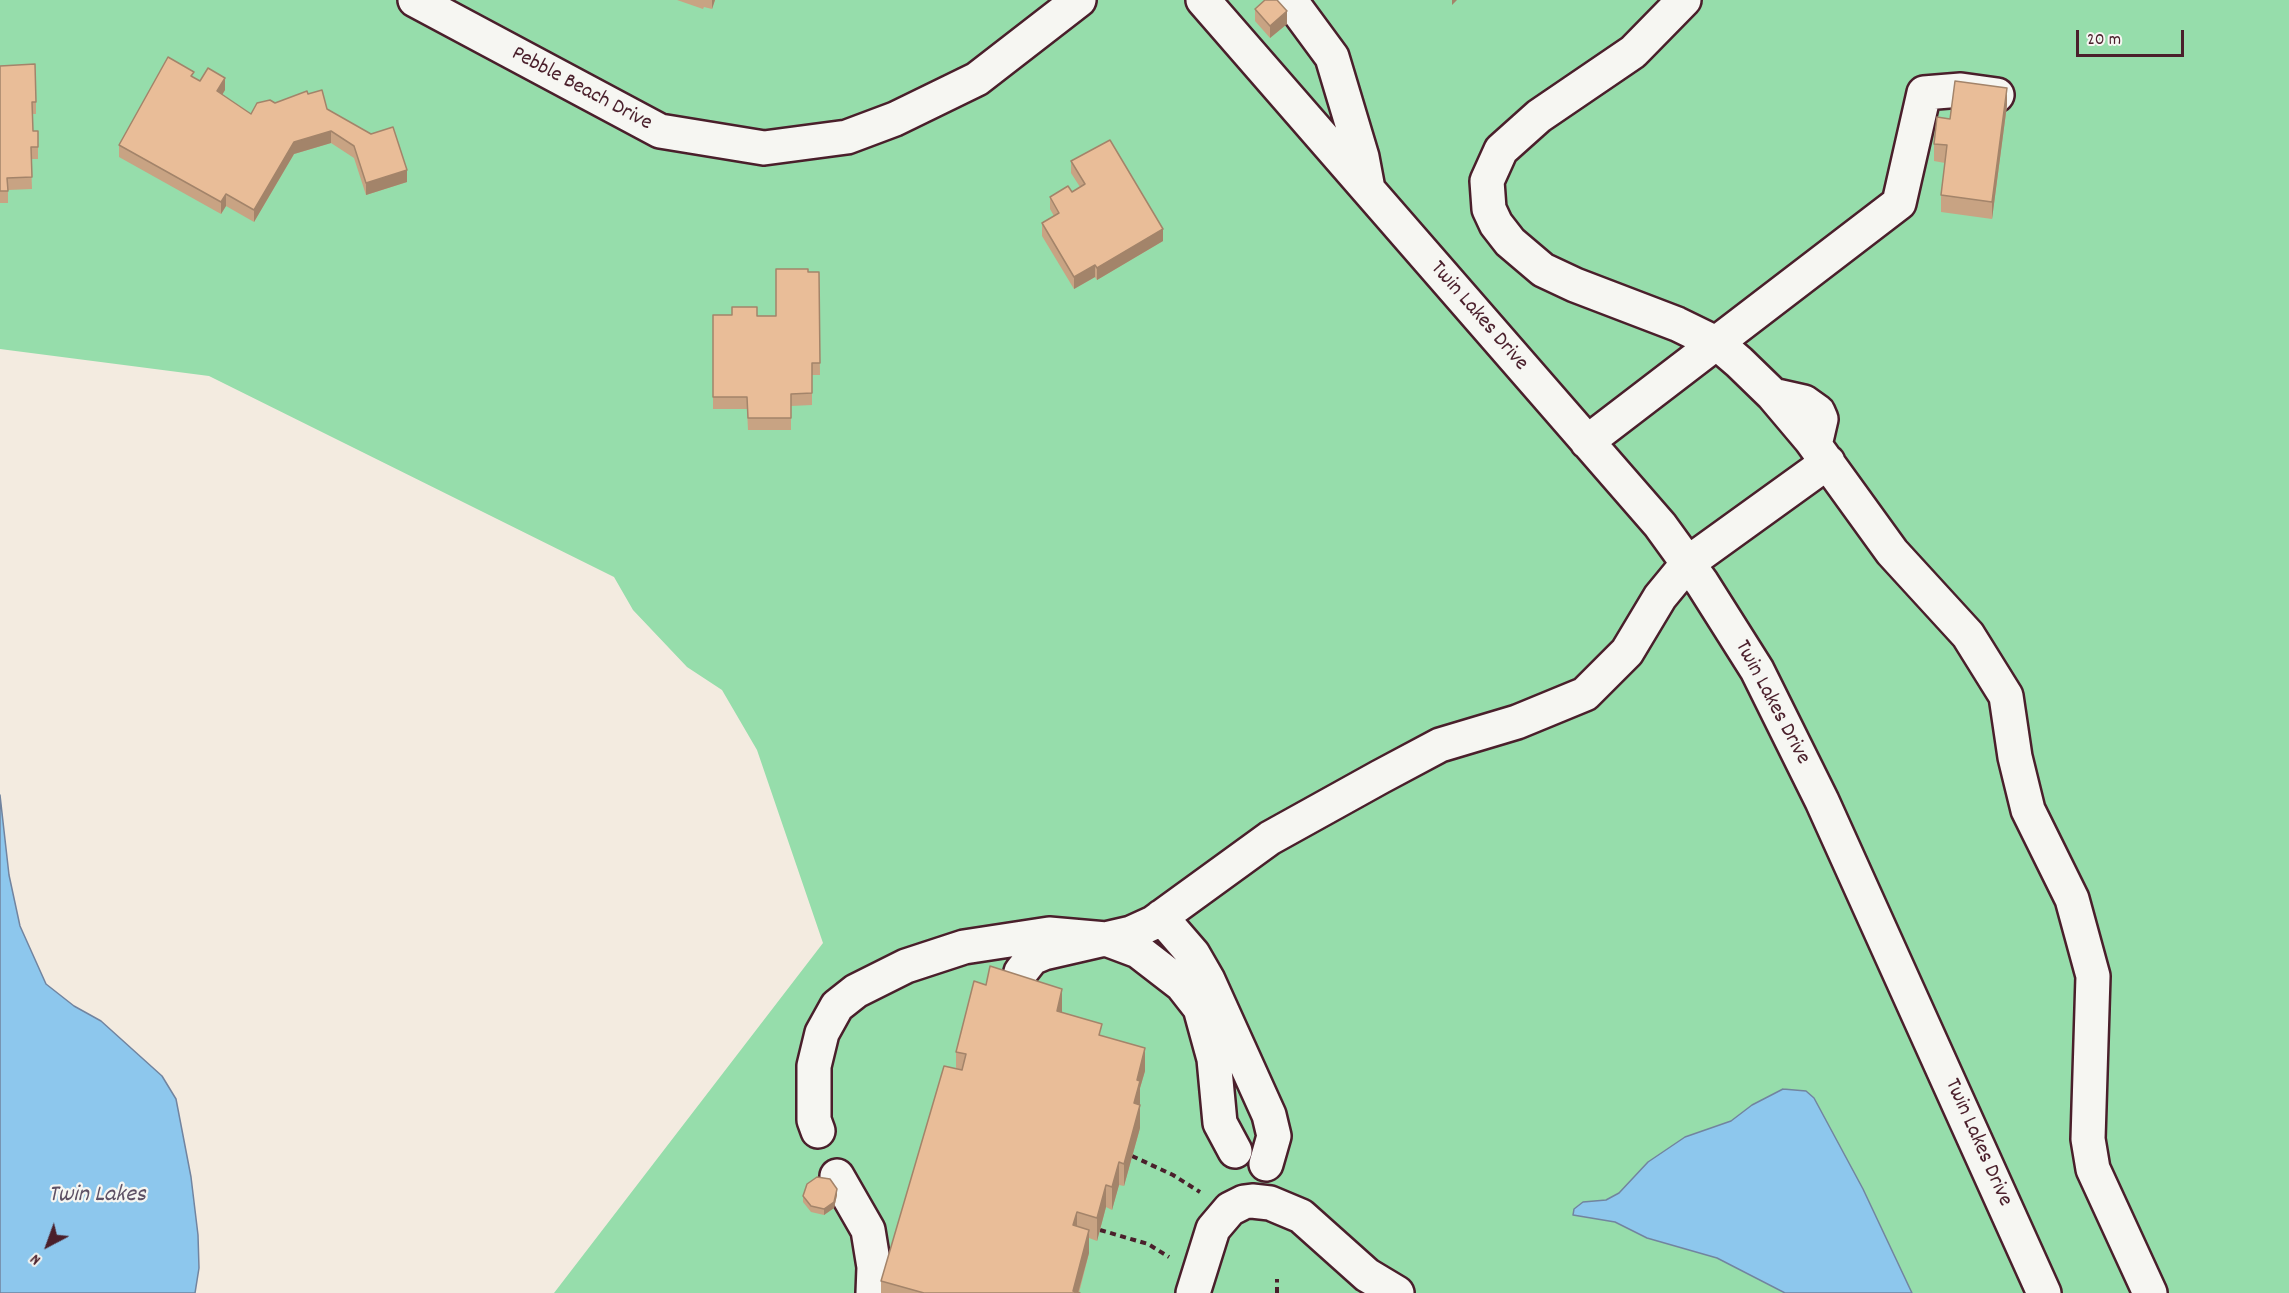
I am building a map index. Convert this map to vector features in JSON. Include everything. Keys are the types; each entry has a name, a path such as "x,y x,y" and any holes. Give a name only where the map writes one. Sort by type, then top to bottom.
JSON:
{"street":[{"name":"Pebble Beach Drive","path":"415,0 660,131 764,148 847,137 896,119 977,79 1078,0"},
{"name":"Twin Lakes Drive","path":"1203,0 1236,34 1369,194 1660,525 1688,563 1757,670 1817,791 2044,1293"},
{"path":"1290,0 1332,57 1362,157 1369,194"},
{"path":"1684,0 1633,52 1539,116 1501,150 1487,181 1486,198 1496,224 1510,242 1543,270 1575,285 1677,324 1718,344 1773,395 1822,454 1892,552 1968,635 2006,696 2015,757 2028,810 2072,899 2093,976 2088,1139 2093,1169 2150,1293"},
{"path":"1587,442 1899,204 1924,93 1961,90 2002,95"},
{"path":"1016,991 1021,972 1032,958 1044,953 1131,933 1161,917 1270,838 1440,745 1517,722 1585,694 1627,652 1660,597 1688,563 1822,454"},
{"path":"1161,917 1187,946 1208,980 1269,1115 1274,1136 1266,1164"},
{"path":"818,1131 814,1120 822,1033 837,1006 856,991 906,966 964,947 1049,934 1106,939 1152,960 1182,985 1200,1008 1220,1123 1235,1151"},
{"path":"837,1176 868,1230 874,1267 873,1293"},
{"path":"1193,1293 1213,1229 1234,1207 1244,1202 1257,1201 1270,1203 1301,1216 1367,1275 1397,1293"}],"path":[{"path":"1100,1230 1148,1244 1176,1261"},
{"path":"1277,1279 1277,1293"}],"green space":[{"path":"0,0 2289,0 2289,1293 554,1293 823,943 757,750 722,690 687,667 633,610 614,577 209,376 0,349"}],"water":[{"name":"Twin Lakes","path":"0,795 9,875 20,926 46,984 74,1006 101,1021 162,1076 176,1099 191,1177 198,1235 199,1268 195,1293 0,1293"},
{"path":"1783,1089 1806,1091 1814,1098 1863,1189 1912,1293 1785,1293 1717,1258 1647,1238 1615,1222 1573,1215 1574,1209 1583,1202 1606,1200 1619,1193 1648,1162 1685,1137 1731,1121 1752,1105"}],"building":[{"path":"1265,0 1277,0 1287,11 1270,26 1255,9"},
{"path":"168,57 194,72 191,76 200,81 208,68 225,78 217,91 251,114 257,103 270,100 275,103 307,91 308,94 322,90 327,109 371,134 393,127 407,170 366,183 354,146 331,131 294,142 254,210 226,194 221,202 119,145"},
{"path":"35,64 36,102 32,102 33,131 38,131 38,147 31,147 32,177 7,178 8,191 0,191 0,66"},
{"path":"1955,81 2007,88 1992,202 1941,195 1947,145 1934,144 1937,117 1950,119"},
{"path":"1110,140 1163,229 1097,268 1095,265 1074,277 1042,223 1059,213 1050,197 1068,186 1072,192 1085,184 1071,161"},
{"path":"776,269 808,269 808,272 819,272 820,363 812,363 812,393 791,394 791,418 748,418 747,397 713,397 713,315 732,315 732,307 757,307 757,316 776,316"},
{"path":"990,966 1062,989 1057,1011 1102,1024 1099,1035 1145,1048 1134,1103 1140,1105 1124,1164 1119,1162 1112,1187 1106,1185 1097,1218 1077,1212 1073,1225 1089,1230 1073,1291 1080,1293 924,1293 881,1281 944,1066 962,1070 966,1054 956,1052 974,981 986,985"},
{"path":"817,1177 830,1179 837,1189 834,1202 824,1209 811,1206 803,1196 807,1184"}]}
